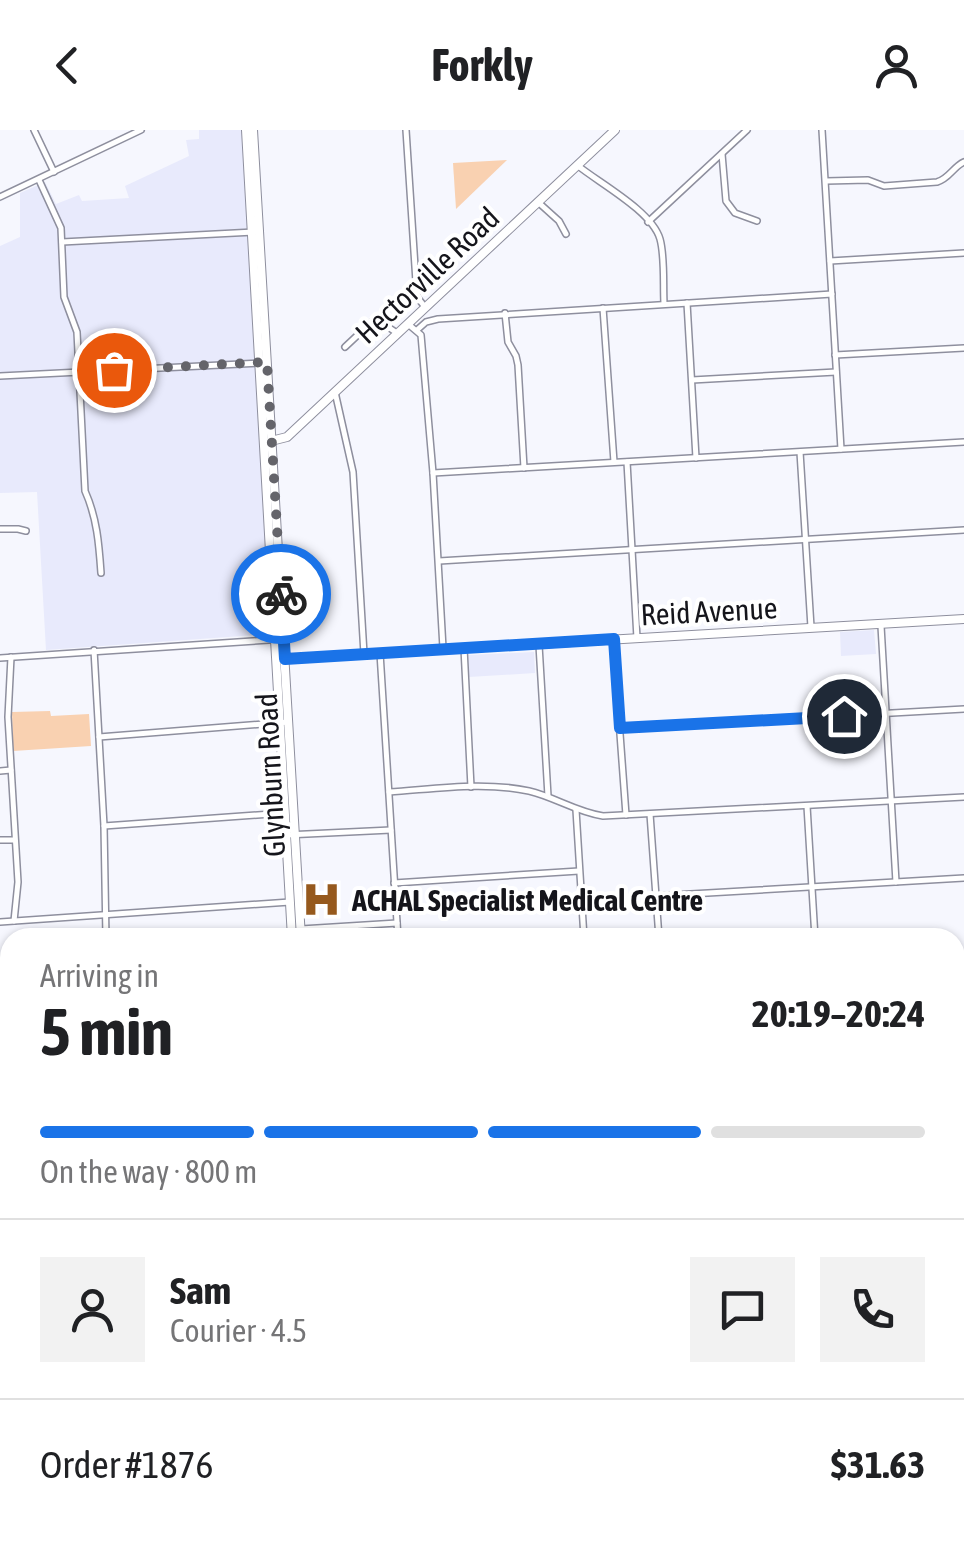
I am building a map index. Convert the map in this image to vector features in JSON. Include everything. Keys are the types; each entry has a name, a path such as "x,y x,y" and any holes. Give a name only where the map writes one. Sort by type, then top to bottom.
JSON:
{"street":[{"path":"34,130 54,172"},
{"path":"0,197 141,130"},
{"name":"Glynburn Road","path":"250,130 289,813 300,928"},
{"path":"406,130 417,297 426,307"},
{"path":"648,222 747,130"},
{"path":"822,130 842,449"},
{"name":"Hectorville Road","path":"268,442 287,437 608,132"},
{"path":"722,154 726,201 735,213 757,220"},
{"path":"825,181 868,180 884,186 937,182 945,180 964,162"},
{"path":"577,165 623,196 660,240 664,304"},
{"path":"40,180 59,221 64,297 77,332 85,491 94,509 101,573"},
{"path":"538,202 559,221 566,234"},
{"path":"62,242 255,232"},
{"path":"830,261 964,252"},
{"path":"417,330 438,319 832,294"},
{"path":"687,303 696,458"},
{"path":"603,308 614,462"},
{"path":"505,314 508,342 518,365 524,468"},
{"path":"345,347 378,317"},
{"path":"408,324 421,334 443,650"},
{"path":"835,354 964,348"},
{"path":"0,376 263,363"},
{"path":"692,380 836,372"},
{"path":"335,392 353,472 364,654"},
{"path":"433,473 964,442"},
{"path":"800,452 811,628"},
{"path":"628,462 638,638"},
{"path":"0,530 26,531"},
{"path":"438,561 964,530"},
{"name":"Reid Avenue","path":"281,659 964,619"},
{"path":"881,623 896,882"},
{"path":"0,658 280,639"},
{"path":"614,639 626,816"},
{"path":"539,644 548,796"},
{"path":"464,648 471,787"},
{"path":"94,650 106,928"},
{"path":"380,653 397,928"},
{"path":"11,656 8,717 18,882 14,921"},
{"path":"620,728 964,709"},
{"path":"99,737 284,723"},
{"path":"0,770 11,770"},
{"path":"389,792 513,788 602,816 964,797"},
{"path":"807,806 814,928"},
{"path":"576,810 583,928"},
{"path":"104,826 289,813"},
{"path":"650,814 658,928"},
{"path":"291,835 391,830"},
{"name":"Glynburn Road","path":"291,835 291,928"},
{"path":"0,840 14,840"},
{"path":"394,883 579,872"},
{"path":"656,896 964,878"},
{"path":"0,922 290,902"},
{"path":"349,928 397,923"}],"shaded area":[{"path":"199,130 242,130 271,634 46,650 37,492 0,493 0,246 20,237 20,193 45,182 56,204 79,195 82,201 129,198 125,186 189,156 186,140 199,139"},
{"path":"507,160 456,209 453,163"},
{"path":"874,630 876,654 841,656 840,632"},
{"path":"534,652 535,673 469,677 468,655"},
{"path":"50,711 51,716 89,714 91,746 13,751 12,712"}],"way so far":[{"path":"114,370 267,362 281,594"}],"place":[{"name":"ACHAL Specialist Medical Centre","path":"322,900"}],"route":[{"path":"281,594 285,659 614,639 620,728 844,716"}]}
